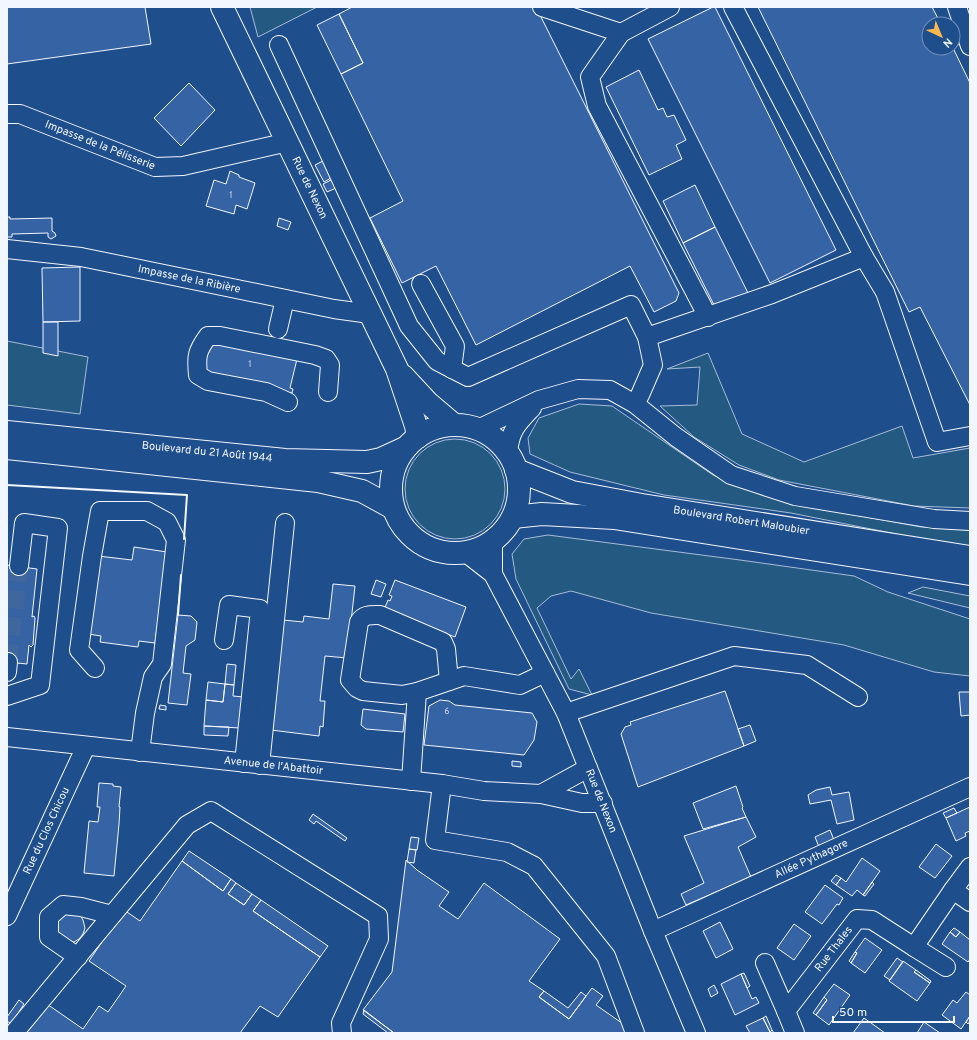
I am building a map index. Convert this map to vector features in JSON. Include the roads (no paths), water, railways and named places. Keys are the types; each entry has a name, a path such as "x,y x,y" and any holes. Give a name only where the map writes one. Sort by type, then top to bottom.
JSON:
{"main road":[{"name":"Rue de Nexon","path":"222,7 397,369 416,426 411,443"},
{"name":"Rue de Nexon","path":"397,369 428,403 454,425"},
{"path":"454,425 469,426 478,429 496,439 512,461 520,486 518,502 513,517 493,542 480,549 466,553 448,554 429,549 413,539 401,525 393,508 390,486 395,465 411,443 436,428 454,425"},
{"name":"Boulevard du 21 Août 1944","path":"7,432 285,460 367,462 381,459 411,443"},
{"name":"Boulevard du 21 Août 1944","path":"7,448 318,481 362,491 393,508"},
{"name":"Boulevard Robert Maloubier","path":"512,461 572,492 642,505 970,557"},
{"name":"Boulevard Robert Maloubier","path":"513,517 542,514 614,518 970,574"}],"street":[{"path":"542,7 621,33"},
{"path":"670,7 621,33 590,77 597,106 708,316"},
{"path":"734,7 864,257 885,292 937,442 970,436"},
{"path":"957,7 970,46"},
{"path":"279,44 409,326 437,361 468,377 630,305 647,337 652,365 635,404"},
{"name":"Impasse de la Pélisserie","path":"14,114 154,166 183,166 288,142"},
{"name":"Impasse de la Ribière","path":"7,249 81,257 334,309 370,314"},
{"path":"647,337 772,294 864,257"},
{"path":"421,284 456,346 452,369"},
{"path":"278,329 285,299"},
{"path":"288,402 266,392 208,381 198,375 197,360 200,347 208,336 220,336 315,355 326,359 330,365 328,392"},
{"path":"478,429 539,400 578,389 610,390 635,404 676,437 731,476 795,496 934,520 970,521"},
{"path":"512,461 510,439 517,424 539,400"},
{"path":"95,668 79,650 92,556 100,512 147,511 167,522 176,540 162,664 153,677 145,713 140,752"},
{"path":"7,696 40,685 58,528 24,523 19,566"},
{"path":"252,764 285,523"},
{"name":"Rue de Nexon","path":"493,542 493,574"},
{"name":"Rue de Nexon","path":"466,553 493,574 566,713 653,932 696,1033"},
{"path":"224,640 229,605 260,609 252,764"},
{"path":"449,681 446,649 443,642 380,615 369,615 361,618 358,622 350,680 363,691 402,695 417,692 464,676 520,685 544,672"},
{"path":"566,713 734,656 807,665 858,697"},
{"path":"411,781 417,692"},
{"name":"Avenue de l'Abattoir","path":"7,737 442,784 484,791 541,794 582,803 603,803"},
{"name":"Rue du Clos Chicou","path":"7,916 12,893 86,746"},
{"path":"541,794 588,768"},
{"path":"442,784 434,840 507,852 534,866 606,956 636,1033"},
{"name":"Allée Pythagore","path":"653,932 970,787"},
{"path":"14,1033 187,825 211,811 378,916 379,939 341,1023 342,1033"},
{"path":"914,946 970,867"},
{"path":"953,890 970,902"},
{"path":"78,957 49,937 49,918 63,905 81,906 112,915"},
{"name":"Rue Thales","path":"786,1011 857,919 872,920 946,967"},
{"path":"764,963 795,1033"}],"tunnel":[{"path":"8,662 19,566"}]}
